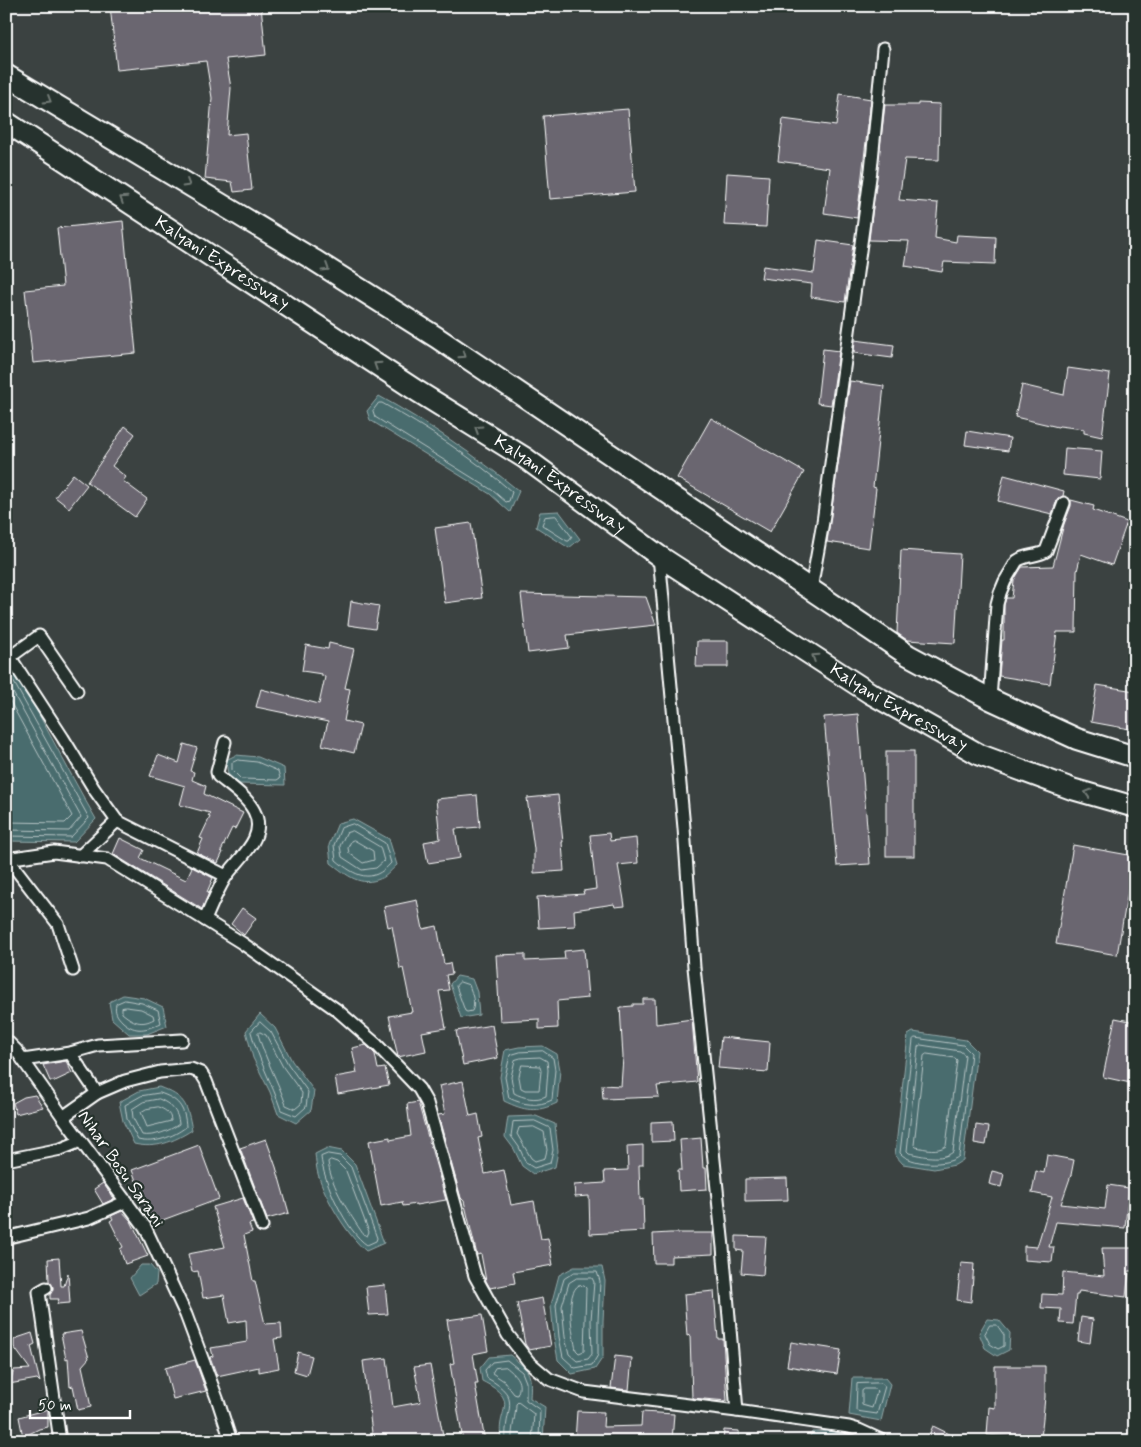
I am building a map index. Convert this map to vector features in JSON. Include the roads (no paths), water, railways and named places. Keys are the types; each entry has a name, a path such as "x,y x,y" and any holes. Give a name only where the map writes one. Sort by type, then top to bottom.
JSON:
{"highway":[{"path":"6,75 314,260 436,337 908,655 990,699 1077,739 1135,757"},
{"name":"Kalyani Expressway","path":"6,122 392,375 525,458 659,556 870,693 980,755 1072,789 1135,807"}],"street":[{"path":"811,589 824,513 871,170 883,49"},
{"path":"990,699 991,662 1000,593 1021,557 1040,555 1046,552 1064,503"},
{"path":"659,556 684,828 694,967 723,1247 737,1411"},
{"path":"77,691 39,636 8,654 94,789 117,821 226,876"},
{"path":"205,920 226,876 252,844 258,828 256,816 250,804 218,776 217,766 224,742"},
{"path":"80,856 117,821"},
{"path":"73,970 58,924 7,859 54,852 107,860 242,943 336,1010 378,1045 424,1095 475,1276 508,1335 529,1362 549,1379 584,1392 850,1427 883,1441"},
{"name":"Nihar Bosu Sarani","path":"6,1040 23,1060 145,1227 186,1315 231,1441"},
{"path":"23,1060 70,1053 98,1046 182,1040"},
{"path":"70,1053 97,1093"},
{"path":"63,1117 97,1093 125,1081 160,1072 191,1069 201,1073 206,1081 262,1226"},
{"path":"6,1160 61,1149 81,1140"},
{"path":"9,1237 89,1218 127,1201"},
{"path":"46,1288 39,1292 60,1441"}],"water":[{"path":"379,396 451,440 519,491 510,512 490,494 370,420 367,411"},
{"path":"559,511 580,539 569,548 536,527 540,512"},
{"path":"6,659 30,698 96,819 74,842 6,841"},
{"path":"236,755 258,757 284,768 285,785 239,784 228,774 226,760"},
{"path":"353,819 389,839 397,865 382,878 367,882 360,881 348,876 331,863 329,845 338,823"},
{"path":"457,976 472,979 477,992 479,1015 461,1018 450,984"},
{"path":"123,995 144,998 163,1007 167,1026 147,1034 129,1034 112,1019 109,1002"},
{"path":"260,1014 275,1028 292,1061 314,1091 311,1110 296,1123 278,1114 270,1092 253,1058 246,1031"},
{"path":"913,1032 966,1040 977,1051 963,1160 955,1165 934,1169 903,1164 895,1155 908,1035"},
{"path":"543,1046 557,1054 560,1070 557,1103 530,1110 504,1101 500,1077 505,1050 519,1047"},
{"path":"159,1087 180,1098 186,1107 192,1130 178,1138 157,1145 134,1144 123,1121 119,1102 139,1091"},
{"path":"536,1116 555,1124 558,1151 555,1167 533,1174 522,1166 514,1149 505,1137 508,1117"},
{"path":"327,1148 342,1151 355,1164 384,1243 366,1251 351,1236 338,1216 321,1184 317,1169 315,1154"},
{"path":"141,1265 150,1265 157,1273 156,1284 139,1295 130,1278"},
{"path":"574,1267 602,1267 605,1281 603,1357 595,1369 572,1374 558,1360 551,1305 559,1275"},
{"path":"987,1319 999,1320 1010,1333 1009,1350 997,1356 985,1348 979,1333"},
{"path":"510,1355 528,1372 530,1377 530,1398 545,1407 543,1441 502,1441 500,1431 504,1401 502,1395 495,1388 482,1381 480,1368 489,1357"},
{"path":"852,1378 885,1378 890,1384 881,1421 849,1415"},
{"path":"841,1431 861,1441 808,1441 812,1432"}]}
